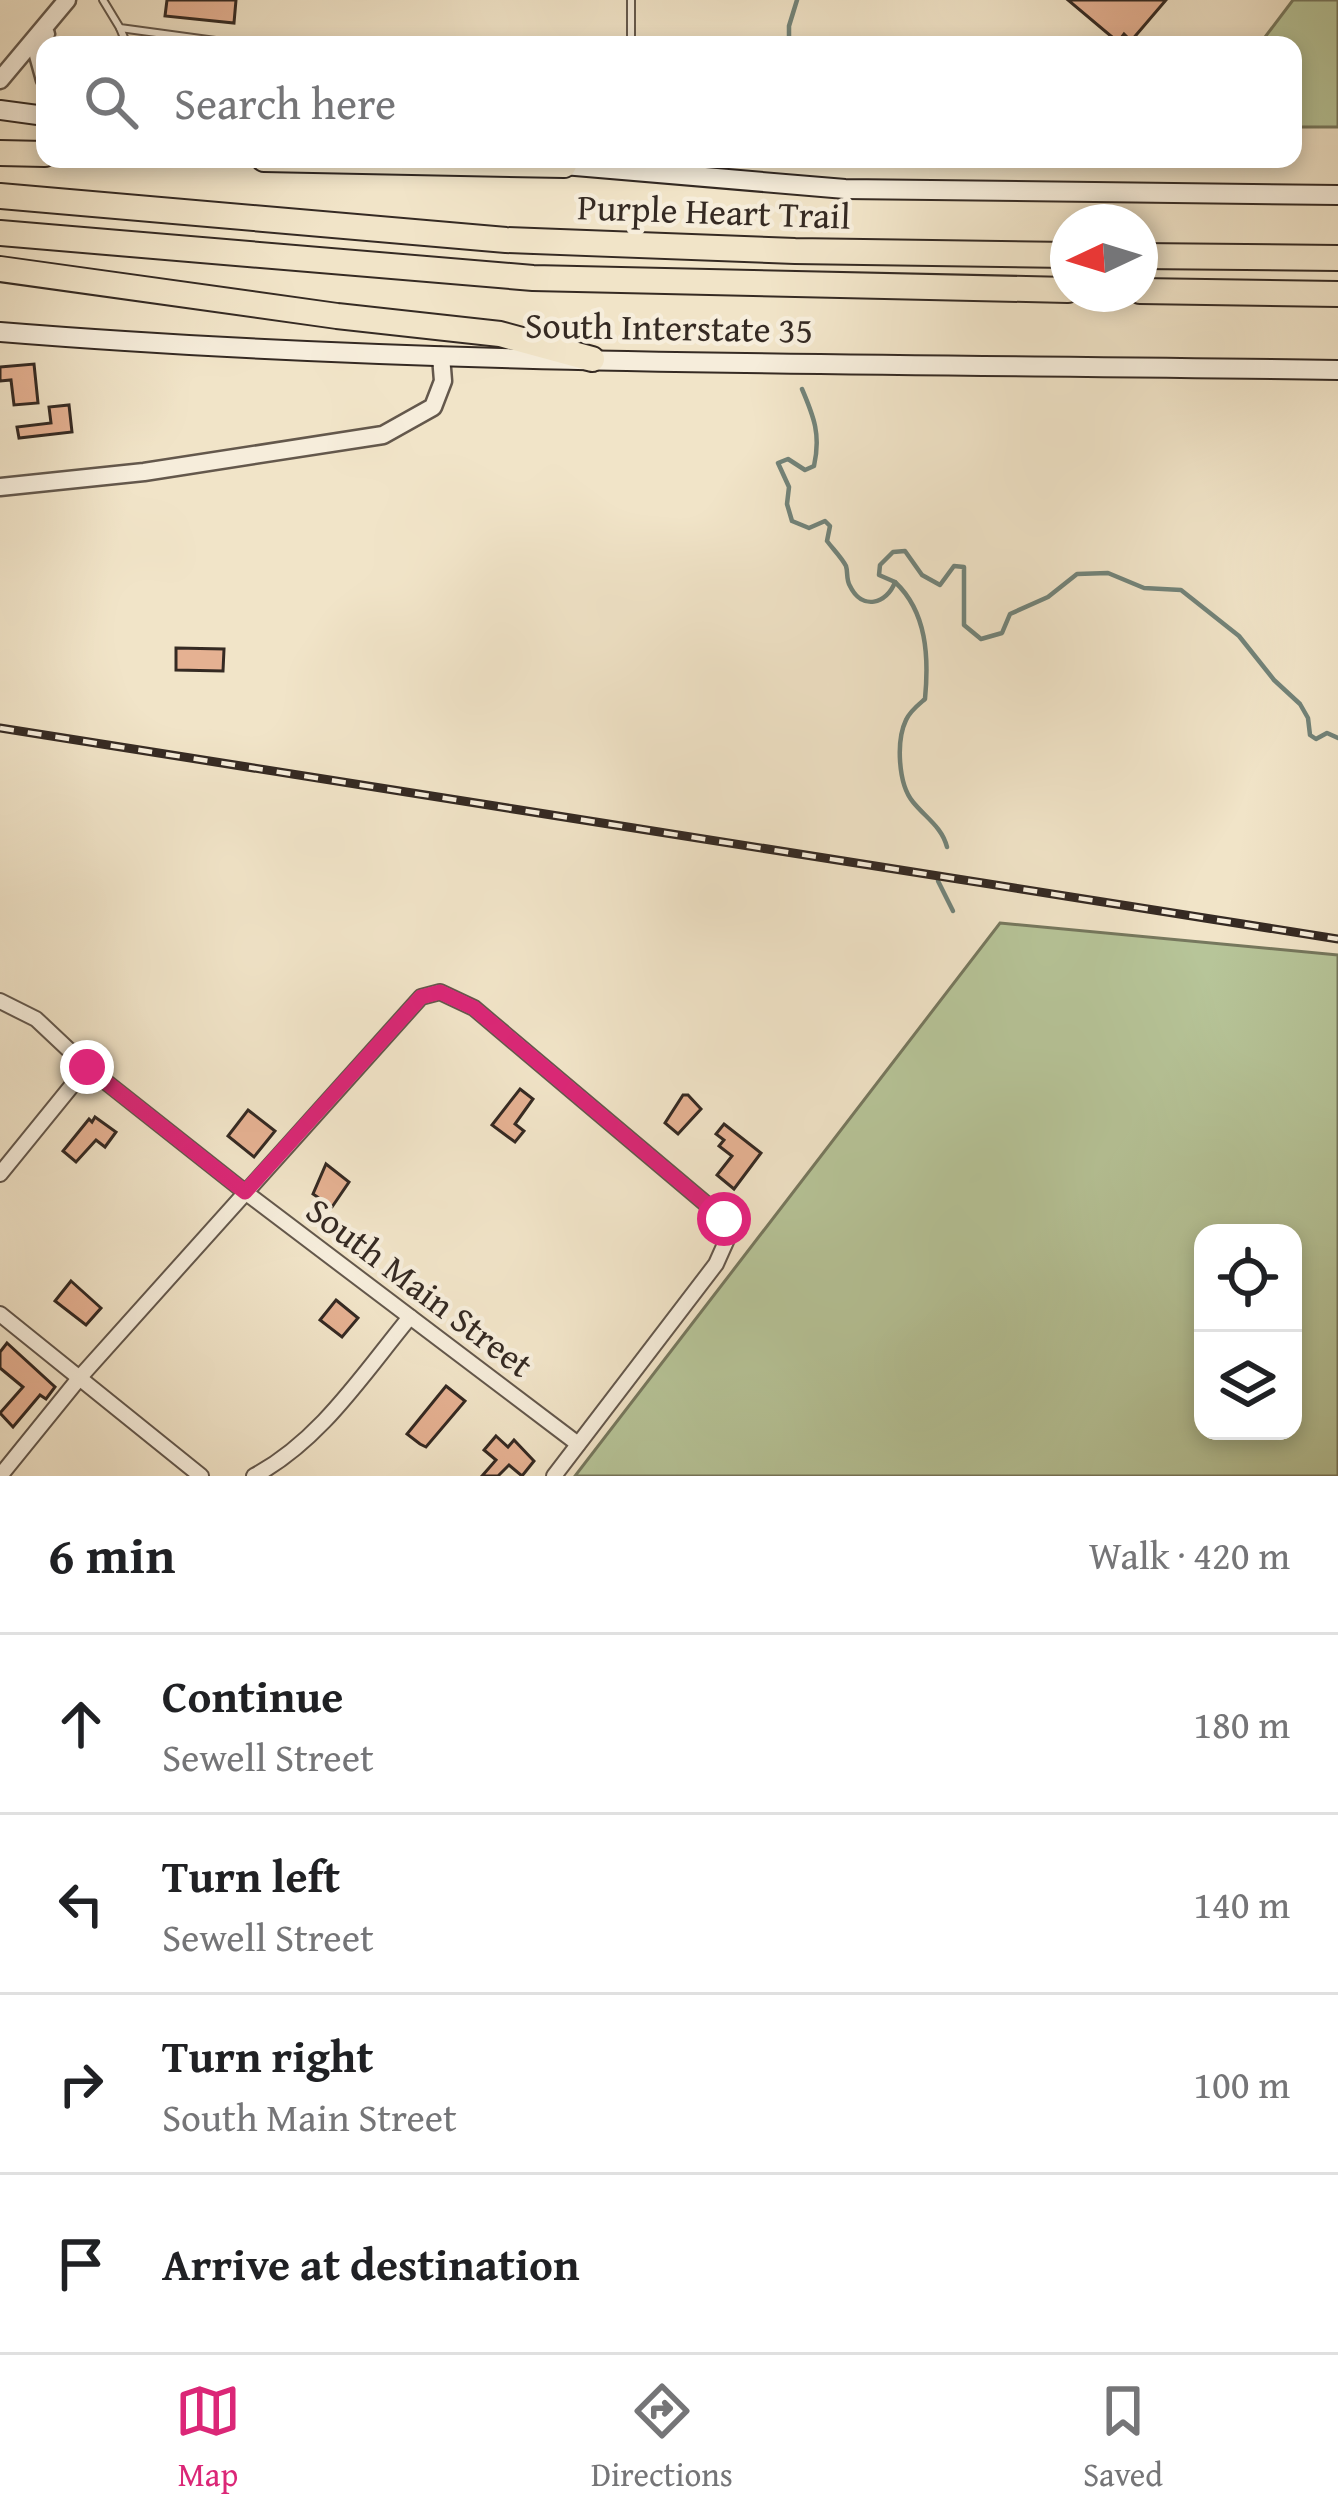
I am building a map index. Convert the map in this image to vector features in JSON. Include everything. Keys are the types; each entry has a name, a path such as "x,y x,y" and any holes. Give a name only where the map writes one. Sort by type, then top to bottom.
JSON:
{"highway":[{"path":"0,153 36,154"},
{"name":"Purple Heart Trail","path":"0,196 506,240 1050,255"},
{"name":"Purple Heart Trail","path":"0,233 471,274 659,284 1050,290"},
{"path":"1158,256 1338,258"},
{"path":"0,268 500,334 592,358"},
{"path":"1158,291 1338,294"}],"main road":[{"path":"0,110 36,115"},
{"path":"657,168 771,185 845,189 1338,195"},
{"name":"South Interstate 35","path":"0,332 148,344 441,356 1338,370"}],"street":[{"path":"36,36 67,0"},
{"path":"45,36 53,16"},
{"path":"0,80 36,37"},
{"path":"0,487 144,472 383,435 433,407 443,381 441,356"},
{"path":"0,1476 81,1376 421,997 440,992 474,1008 492,1023 724,1219 729,1235 716,1264 554,1476"},
{"name":"South Main Street","path":"0,1001 36,1019 87,1067 245,1192 578,1444"},
{"path":"0,1174 87,1067"},
{"path":"0,1314 201,1476"},
{"path":"254,1476 283,1460 310,1436 410,1317"}],"lane":[{"path":"103,0 123,36"},
{"path":"631,0 631,36"},
{"path":"120,28 179,36"}],"green space":[{"path":"1293,0 1338,0 1338,127 1302,127 1302,36 1266,36"},
{"path":"1000,923 1338,955 1338,1476 575,1476"}],"building":[{"path":"167,0 236,0 234,23 165,16"},
{"path":"1068,0 1166,0 1135,36 1111,36"},
{"path":"34,364 38,403 14,405 11,380 0,381 0,367"},
{"path":"69,405 72,432 19,438 17,427 51,423 49,407"},
{"path":"176,648 224,649 223,671 176,670"},
{"path":"520,1089 533,1099 515,1124 524,1131 515,1142 492,1125"},
{"path":"683,1095 701,1109 678,1134 665,1123"},
{"path":"248,1110 275,1131 254,1157 228,1136"},
{"path":"95,1117 116,1132 105,1147 96,1140 76,1162 63,1151"},
{"path":"724,1124 761,1153 734,1189 717,1175 732,1156 719,1146 724,1140 716,1134"},
{"path":"326,1164 349,1182 332,1207 313,1194"},
{"path":"71,1281 101,1308 86,1325 55,1301"},
{"path":"336,1300 358,1318 342,1337 320,1320"},
{"path":"7,1343 55,1387 46,1399 40,1395 13,1427 0,1413 23,1387 0,1368 0,1352"},
{"path":"446,1386 465,1401 426,1447 407,1434"},
{"path":"496,1436 508,1447 514,1440 534,1461 522,1476 509,1465 498,1476 482,1476 496,1460 484,1450"}],"waterway":[{"path":"789,36 797,0"},
{"path":"802,389 817,445 814,466 805,470 788,459 778,463 789,487 792,521 809,528 825,521 830,526 827,541 861,599 880,600 895,582 914,607 926,651 925,699 903,729 902,774 908,794 947,847"},
{"path":"895,582 879,575 880,565 893,552 905,551 922,575 940,585 954,566 964,567 964,625 981,639 1002,633 1010,614 1048,597 1077,574 1108,573 1144,588 1181,590 1239,636 1300,704 1310,735 1316,739 1327,733 1338,738"},
{"path":"938,881 953,911"}],"railway":[{"path":"0,728 1338,939"}],"route":[{"path":"87,1067 245,1192 421,997 440,992 474,1008 724,1219"}]}
